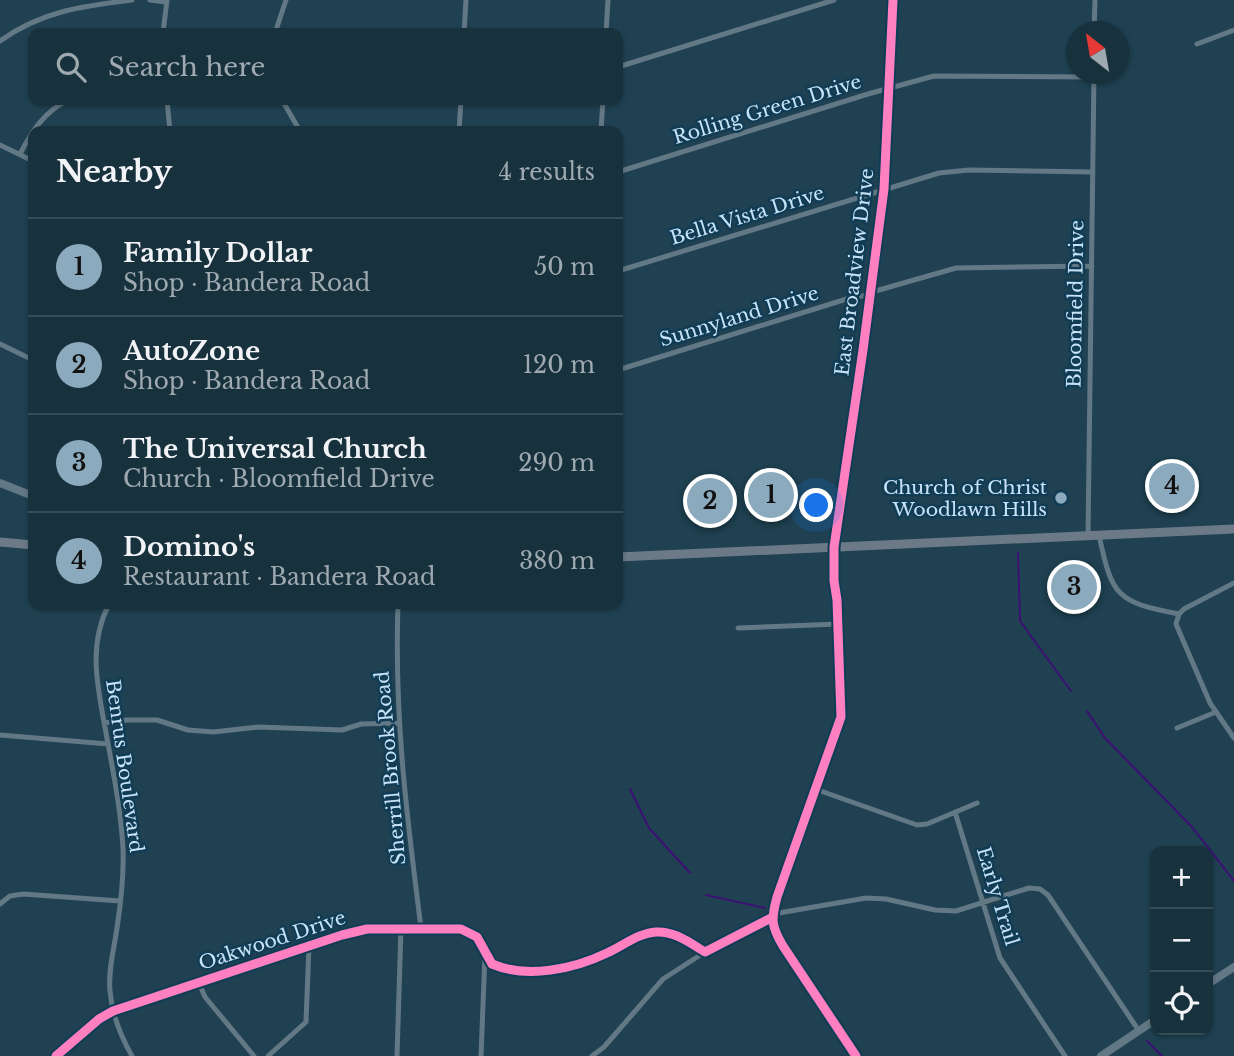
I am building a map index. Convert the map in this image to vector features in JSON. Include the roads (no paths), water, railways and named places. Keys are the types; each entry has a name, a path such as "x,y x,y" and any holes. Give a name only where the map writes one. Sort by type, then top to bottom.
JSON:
{"main road":[{"path":"623,557 1234,529"},
{"path":"0,542 28,545"}],"street":[{"path":"0,41 48,15 132,0"},
{"path":"150,0 167,1 164,28"},
{"path":"277,28 286,0"},
{"path":"464,28 466,0"},
{"path":"606,28 608,0"},
{"path":"623,65 834,0"},
{"name":"East Broadview Drive","path":"773,916 777,897 841,717 834,547 884,189 893,0"},
{"path":"1094,21 1095,0"},
{"path":"1198,44 1234,30"},
{"name":"Rolling Green Drive","path":"623,170 912,81 946,75 1066,75"},
{"name":"Bloomfield Drive","path":"1088,536 1094,84"},
{"path":"39,126 46,115 61,105"},
{"path":"167,105 170,126"},
{"path":"285,105 297,126"},
{"path":"459,126 461,105"},
{"path":"601,126 603,105"},
{"path":"20,154 28,142"},
{"path":"0,145 28,158"},
{"name":"Bella Vista Drive","path":"623,269 925,176 969,170 1093,172"},
{"name":"Sunnyland Drive","path":"623,368 956,268 1093,266"},
{"path":"0,344 28,358"},
{"path":"0,483 28,492"},
{"path":"1099,535 1108,573 1123,596 1134,604 1179,614"},
{"path":"1234,583 1191,604 1179,614 1176,624 1216,712 1234,738"},
{"name":"Benrus Boulevard","path":"107,609 99,629 95,657 122,846 120,901 110,971 110,992 116,1026 132,1056"},
{"name":"Sherrill Brook Road","path":"398,609 396,663 402,776 421,928"},
{"path":"738,628 838,624"},
{"path":"1177,728 1216,712"},
{"path":"104,723 157,720 188,730 213,732 258,727 342,730 362,724 399,723"},
{"path":"0,736 108,744"},
{"path":"815,789 917,825 927,824 977,803"},
{"name":"Early Trail","path":"955,812 1000,958 1065,1056"},
{"path":"592,1056 604,1047 663,978 773,916 866,898 886,899 949,912 963,911 1029,888 1040,889 1048,895 1139,1031"},
{"path":"0,904 10,896 23,894 120,901"},
{"path":"773,916 776,935 856,1056"},
{"path":"397,1056 401,928"},
{"name":"Oakwood Drive","path":"56,1056 99,1019 113,1011 358,930 461,929 473,933 492,964 537,970 556,969 590,961 654,932 679,936 705,952"},
{"path":"268,1056 306,1022 309,946"},
{"path":"481,1056 485,954"},
{"path":"1213,981 1234,967"},
{"path":"199,983 205,997 254,1056"},
{"path":"1101,1056 1150,1023"}],"waterway":[{"path":"1018,552 1020,621 1071,691"},
{"path":"1087,711 1105,738 1192,827 1234,881"},
{"path":"630,789 649,828 690,873"},
{"path":"706,895 765,908"},
{"path":"1147,1041 1162,1056"}],"place":[{"name":"Domino's","path":"1172,486"},
{"name":"Family Dollar","path":"771,495"},
{"name":"Church of Christ Woodlawn Hills","path":"1061,498"},
{"name":"AutoZone","path":"710,501"},
{"name":"The Universal Church","path":"1074,587"}]}
